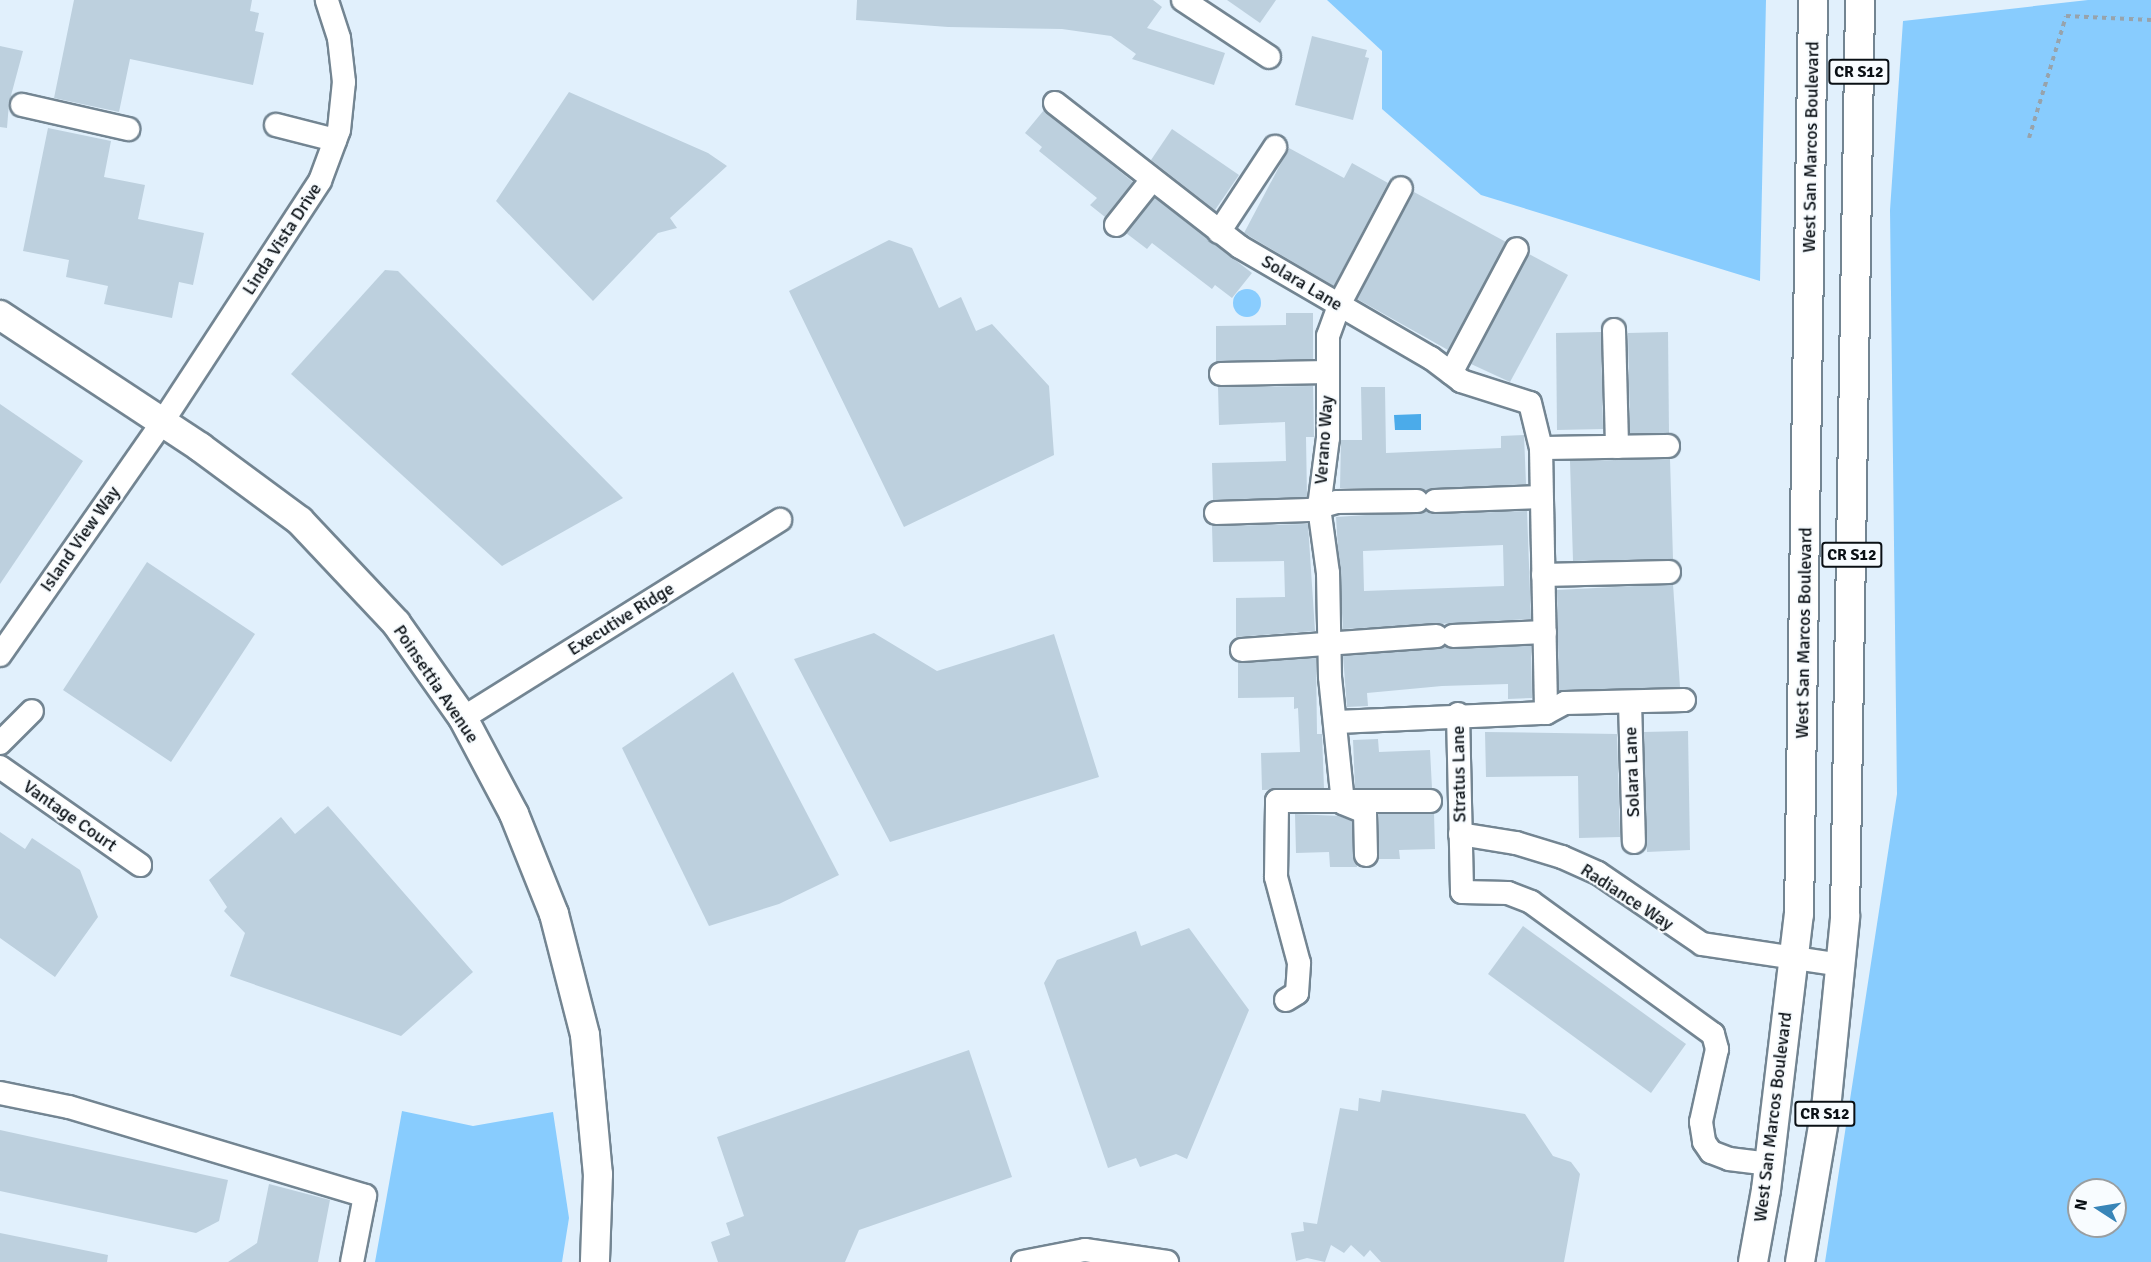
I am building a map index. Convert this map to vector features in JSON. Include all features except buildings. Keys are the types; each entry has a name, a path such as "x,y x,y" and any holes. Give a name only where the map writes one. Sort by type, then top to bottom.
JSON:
{"main road":[{"name":"West San Marcos Boulevard","path":"1753,1262 1770,1164 1799,914 1814,0"},
{"name":"CR S12","path":"1800,1262 1826,1109 1841,965 1860,0"},
{"name":"Poinsettia Avenue","path":"0,315 300,521 396,623 463,718 514,814 554,914 585,1035 598,1174 595,1262"}],"street":[{"name":"Linda Vista Drive","path":"161,424 320,181 335,140 344,82 339,38 327,0"},
{"path":"1183,0 1269,57"},
{"name":"Solara Lane","path":"1055,103 1151,181 1219,232 1451,373 1481,389 1530,403 1541,448 1546,713"},
{"path":"22,105 128,129"},
{"path":"276,125 335,140"},
{"path":"1219,232 1275,147"},
{"path":"1116,225 1151,181"},
{"name":"Verano Way","path":"1343,803 1328,642 1329,573 1318,507 1328,438 1328,336 1339,305 1401,188"},
{"path":"1451,373 1517,249"},
{"path":"1614,330 1617,447"},
{"name":"Verano Way","path":"1221,374 1328,372"},
{"name":"Island View Way","path":"3,644 161,424"},
{"path":"1541,448 1668,446"},
{"name":"Verano Way","path":"1216,513 1318,507 1337,502 1541,497"},
{"name":"Executive Ridge","path":"463,718 780,520"},
{"path":"1543,575 1669,572"},
{"path":"1242,650 1328,642 1545,632"},
{"name":"Solara Lane","path":"1458,714 1546,713 1565,704 1684,700"},
{"name":"Solara Lane","path":"1630,702 1634,842"},
{"path":"0,743 32,711"},
{"path":"1337,722 1458,714"},
{"name":"Stratus Lane","path":"1458,714 1462,892 1508,893 1531,902 1713,1034 1717,1049 1701,1122 1712,1152 1770,1164"},
{"name":"Vantage Court","path":"0,767 140,865"},
{"path":"1286,999 1297,993 1299,963 1276,877 1277,801 1343,803 1430,801"},
{"path":"1343,803 1365,812 1366,855"},
{"name":"Radiance Way","path":"1460,834 1516,843 1562,857 1598,873 1702,944 1841,965"},
{"path":"0,1093 69,1107 365,1196 351,1262"},
{"path":"1023,1262 1085,1250 1167,1262"}],"path":[{"path":"2029,138 2066,16 2151,20"}],"shaded area":[{"path":"1327,0 1766,0 1760,281 1481,195 1382,109 1382,51"},
{"path":"2088,0 2151,0 2151,1262 1825,1262 1897,794 1890,210 1903,21"},
{"path":"1247,289 1257,293 1261,303 1257,313 1247,317 1237,313 1233,303 1237,293"},
{"path":"1421,414 1421,430 1395,430 1394,415"},
{"path":"402,1111 473,1126 553,1112 569,1218 562,1262 375,1262"}]}
